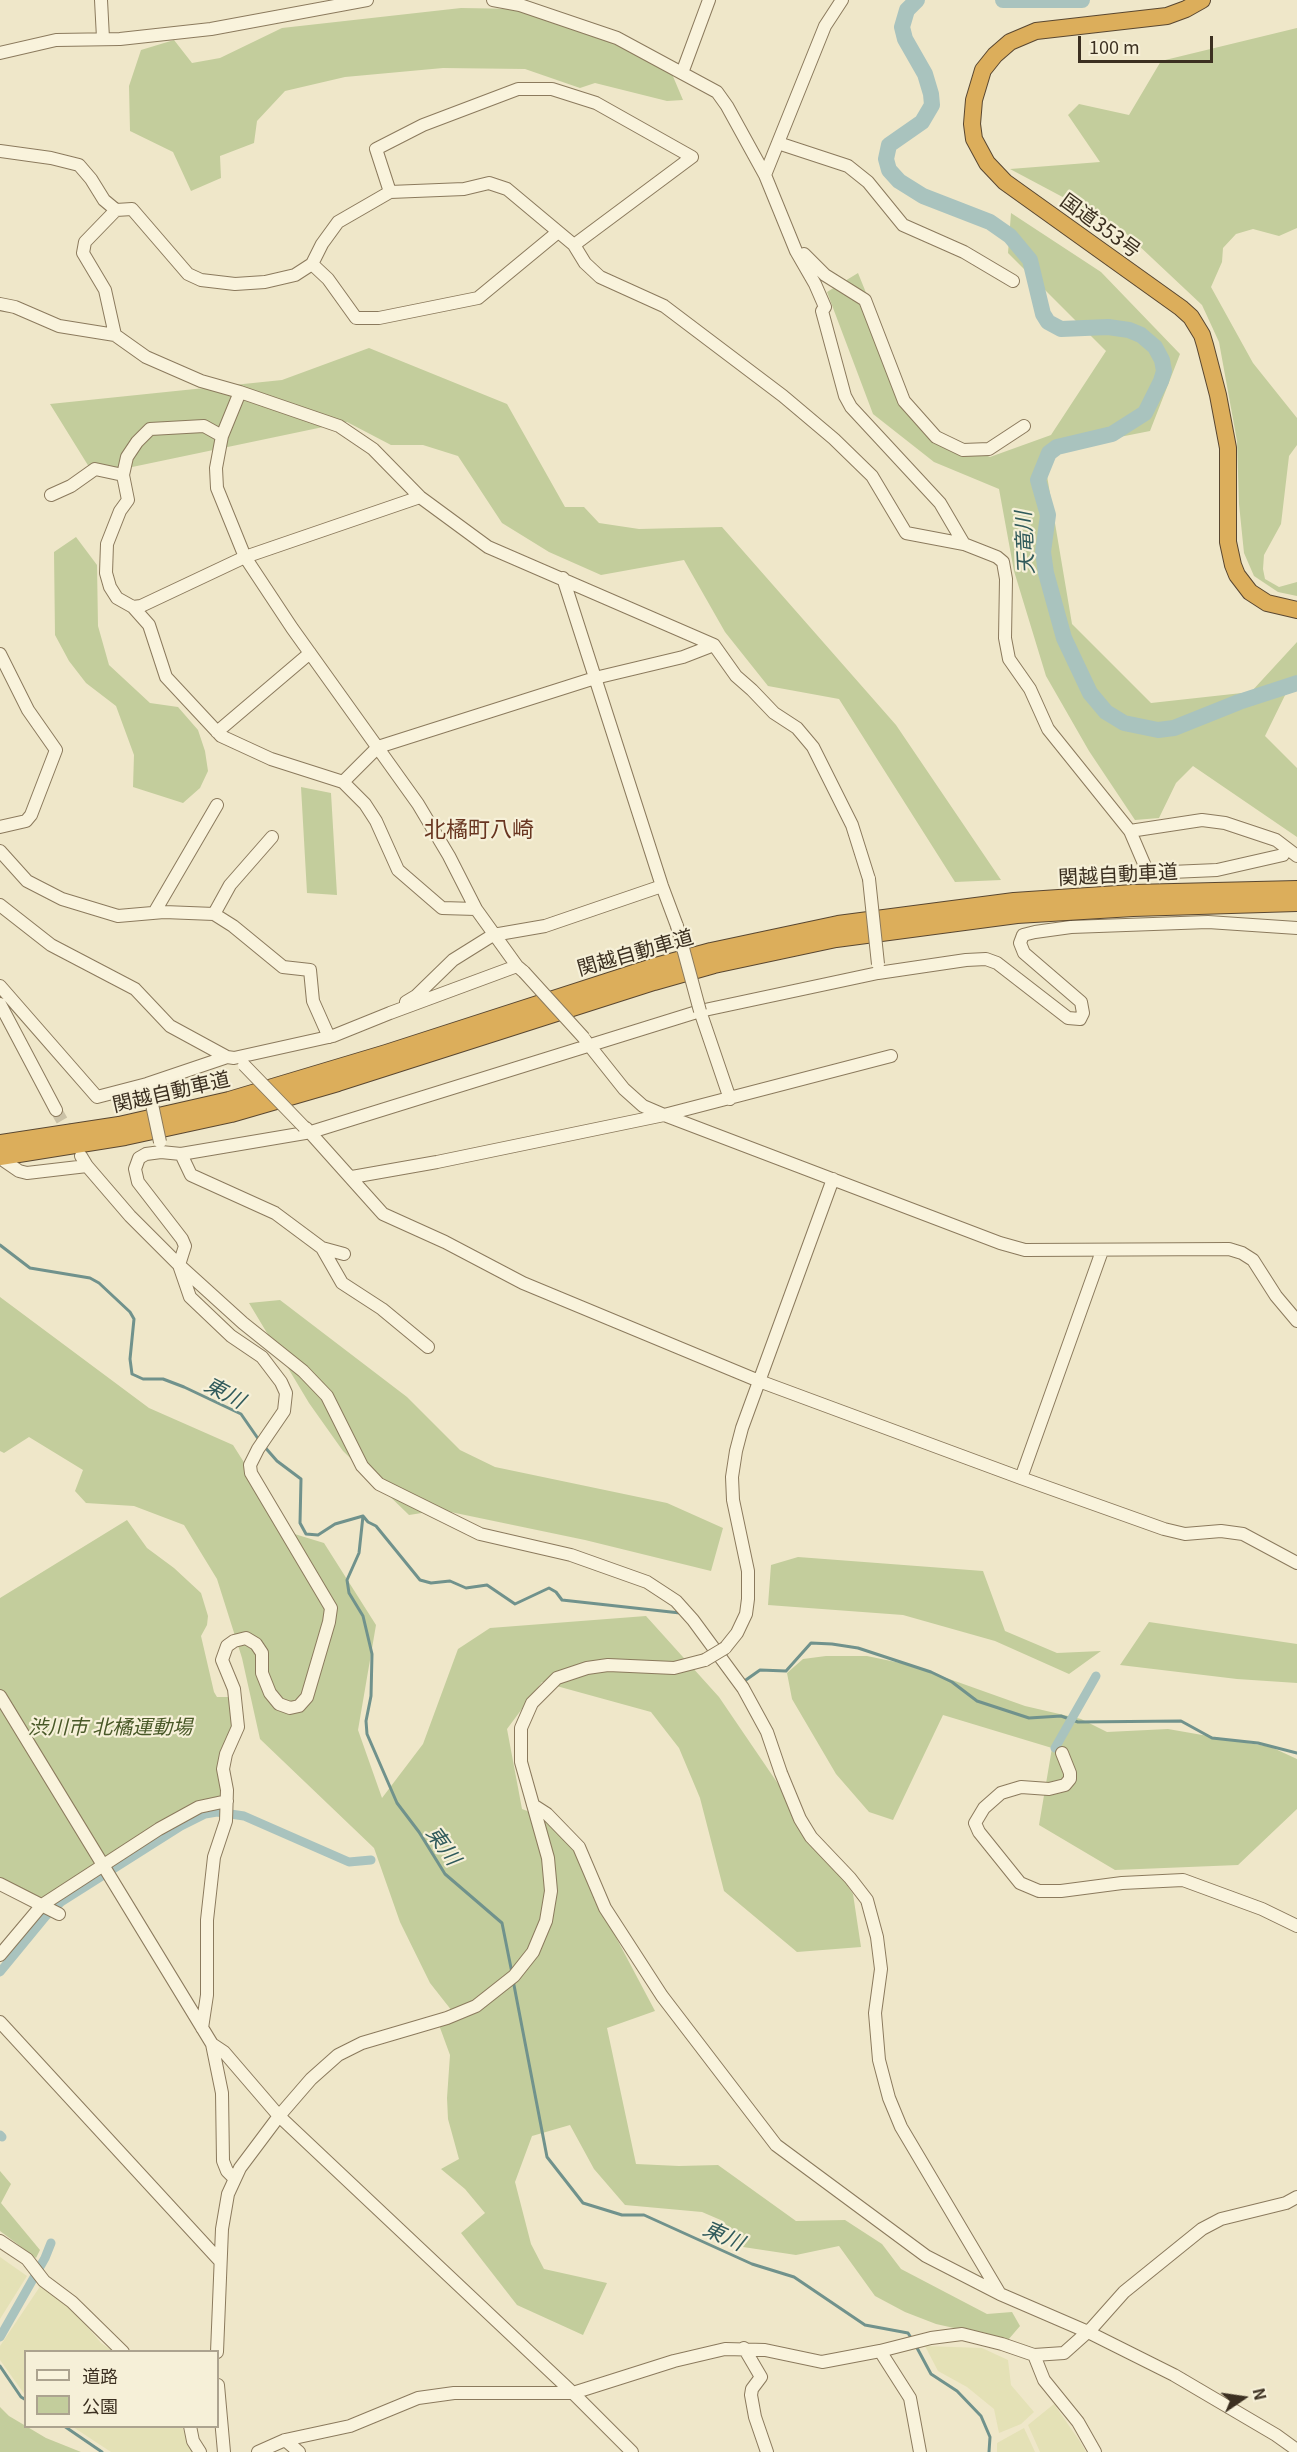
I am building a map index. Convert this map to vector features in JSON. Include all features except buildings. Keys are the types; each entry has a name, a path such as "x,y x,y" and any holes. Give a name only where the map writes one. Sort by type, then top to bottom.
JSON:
{"highway":[{"name":"国道353号","path":"1202,0 1167,16 1036,31 1010,42 983,70 974,100 972,124 974,139 987,163 1005,182 1191,317 1205,345 1226,438 1229,462 1228,542 1233,565 1237,575 1250,592 1267,603 1297,610"},
{"name":"関越自動車道","path":"0,1157 21,1148 229,1100 386,1053 652,967 711,951 827,926 902,914 1014,901 1133,893 1297,889"},
{"name":"関越自動車道","path":"0,1143 21,1148 125,1137 231,1114 329,1086 654,982 714,965 826,941 906,928 1017,915 1133,908 1297,903"}],"street":[{"path":"101,0 103,38"},
{"path":"0,53 56,40 120,39 211,29 338,2 367,0"},
{"path":"493,0 520,4 617,38 717,92 765,175 792,243 807,267 825,307 822,311 846,396 853,411 940,503 964,544"},
{"path":"682,73 709,0"},
{"path":"765,175 825,26 842,0"},
{"path":"390,192 376,149 423,124 518,89 552,88 596,103 692,157 573,245"},
{"path":"778,143 848,166 868,182 903,225 964,252 1013,281"},
{"path":"0,151 51,158 79,165 104,200 116,210"},
{"path":"115,335 105,290 83,253 85,242 116,210 132,209 188,274 201,280 235,284 265,282 295,275 312,264 322,244 338,222 390,192 464,189 489,183 507,189 573,245 600,277 664,306 783,396 834,439 872,476 906,533 964,544 997,557 1002,562 1006,579 1005,638 1009,659 1030,689 1048,729 1130,831 1148,873 1217,870 1283,855"},
{"path":"312,264 328,279 356,318 380,318 478,298 558,232"},
{"path":"792,243 825,275 865,300 904,401 936,437 963,450 989,449 1024,426"},
{"path":"0,304 15,307 59,326 115,335 146,357 201,381 339,426 373,449 420,497 488,547 714,645 736,676 753,690 774,713 797,728 813,747 852,825 869,879 878,969"},
{"path":"240,392 222,436 216,468 217,488 245,557 310,653 418,804 449,856 476,909 493,935 520,969 586,1041 624,1089 643,1106 1025,1250 1229,1249 1242,1253 1252,1260 1276,1296 1297,1321"},
{"path":"222,436 204,426 150,429 127,457 123,475 128,500 120,511 107,544 106,573 110,587 117,598 134,607 149,625 166,676 221,736 271,759 344,782 365,804 376,821 398,870 442,908 476,909"},
{"path":"51,495 71,486 95,469 123,475"},
{"path":"134,607 141,606 245,557 420,497"},
{"path":"563,578 662,886 677,926 700,1011 730,1099"},
{"path":"344,782 378,747 595,678 683,657 714,645"},
{"path":"217,732 310,653"},
{"path":"0,654 28,710 56,750 31,815 26,821 0,827"},
{"path":"154,913 217,805"},
{"path":"1130,831 1202,820 1225,823 1276,840 1297,856"},
{"path":"1261,834 1297,866"},
{"path":"213,914 230,885 272,837"},
{"path":"0,851 27,881 62,899 118,915 213,914 232,926 283,967 310,970 313,1001 329,1037"},
{"path":"390,1013 416,996 453,960 493,935 545,926 662,886"},
{"path":"0,905 51,945 135,989 170,1026 235,1060 307,1129 383,1214 445,1242 523,1283 759,1381 1164,1529 1185,1534 1221,1531 1243,1534 1297,1563"},
{"path":"202,2028 207,1995 207,1920 214,1857 226,1821 227,1803 223,1769 226,1754 238,1727 234,1689 222,1660 227,1646 234,1641 246,1638 256,1644 262,1653 262,1673 270,1693 279,1704 290,1708 299,1706 307,1697 331,1608 251,1473 250,1465 258,1449 284,1411 286,1393 281,1382 262,1357 231,1336 190,1296 179,1265 185,1246 138,1182 135,1168 139,1158 160,1147 181,1154 307,1129 586,1041 700,1011 878,969 986,959 1009,971 1068,1018 1080,1019 1083,1013 1081,1002 1024,952 1020,943 1023,935 1071,927 1208,922 1297,928"},
{"path":"0,986 98,1097 148,1089 235,1060 329,1037 390,1013 520,969"},
{"path":"0,1004 56,1110"},
{"path":"352,1177 437,1162 664,1115 891,1056"},
{"path":"148,1089 160,1147"},
{"path":"181,1154 191,1175 275,1213 322,1248 345,1254"},
{"path":"0,1157 19,1171 27,1173 84,1161 130,1216 179,1265 243,1323 303,1371 327,1396 362,1466 379,1484 480,1534 571,1555 647,1582 676,1601 693,1620 743,1688 767,1732 800,1819 811,1837 850,1878 867,1900 877,1937 881,1970 875,2013 879,2060 889,2098 901,2127 1000,2294"},
{"path":"217,2350 224,2211 234,2178 279,2116 311,2079 348,2050 476,2006 500,1990 533,1952 546,1921 550,1876 548,1858 521,1762 521,1728 532,1703 557,1678 587,1668 608,1665 674,1668 705,1660 725,1648 737,1633 746,1614 748,1599 748,1571 733,1500 732,1477 742,1428 833,1179"},
{"path":"322,1248 342,1283 382,1309 428,1347"},
{"path":"1021,1478 1102,1251"},
{"path":"0,1696 212,2044 222,2093 223,2161 227,2171 234,2178"},
{"path":"1062,1753 1070,1773 1070,1779 1065,1785 1049,1789 1022,1787 1000,1793 984,1808 975,1823 979,1832 1020,1883 1039,1891 1061,1891 1122,1883 1183,1880 1262,1909 1297,1926"},
{"path":"0,1955 42,1905 106,1870 199,1807 227,1803"},
{"path":"533,1805 547,1814 579,1847 604,1908 656,1987 776,2145 926,2256 1000,2294 1088,2332 1174,2375 1276,2435 1297,2450"},
{"path":"0,1884 59,1914"},
{"path":"0,2022 220,2261"},
{"path":"212,2044 224,2052 279,2116 573,2393 621,2447 632,2452"},
{"path":"258,2452 285,2439 350,2426 418,2398 454,2393 573,2393 674,2361 725,2349 765,2350 822,2362 931,2338 962,2334 1034,2355 1064,2353 1088,2332 1124,2292 1202,2229 1221,2219 1286,2203 1297,2197"},
{"path":"0,2241 27,2259 44,2281 72,2302 121,2350"},
{"path":"744,2348 761,2377 752,2389 751,2395 755,2417 767,2452"},
{"path":"880,2351 910,2398 920,2452"},
{"path":"1034,2355 1044,2380 1078,2421 1095,2452"},
{"path":"219,2396 224,2452"},
{"path":"190,2428 193,2441 200,2452"},
{"path":"285,2439 299,2452"}],"shaded area":[{"path":"0,2257 27,2276 0,2319"},
{"path":"41,2285 69,2305 101,2343 112,2350 24,2350 24,2394 0,2360 0,2346"},
{"path":"925,2346 982,2348 1008,2360 1011,2385 1034,2412 1021,2424 999,2433 994,2409 967,2387 938,2371"},
{"path":"1054,2404 1086,2452 1040,2452 1028,2425"},
{"path":"75,2428 182,2428 194,2452 111,2452"},
{"path":"1024,2428 1035,2452 997,2452 997,2443"}],"green space":[{"path":"461,8 522,9 611,40 672,74 683,100 667,101 595,83 580,88 525,69 443,68 345,77 285,91 257,121 254,143 220,156 221,178 191,191 173,152 130,131 129,86 141,50 174,40 192,63 220,58 282,28"},
{"path":"1297,28 1297,228 1279,236 1253,229 1236,234 1223,248 1222,262 1211,287 1253,363 1297,418 1297,445 1289,456 1281,524 1264,555 1263,569 1265,579 1279,587 1297,582 1297,596 1278,592 1254,576 1244,553 1239,504 1237,441 1219,342 1202,305 1119,227 1010,169 1100,162 1068,115 1079,104 1129,115 1161,61"},
{"path":"1011,213 1101,272 1180,354 1150,431 1079,445 1044,458 1072,624 1151,703 1251,692 1297,642 1297,677 1292,681 1265,736 1297,768 1297,837 1193,766 1176,783 1159,818 1135,820 1089,751 1046,676 1014,571 999,489 934,462 873,414 827,292 858,273 920,426 990,457 1051,435 1106,351 1008,253"},
{"path":"369,348 507,404 565,507 584,507 599,523 639,529 722,527 896,725 1001,880 955,882 839,699 768,686 725,632 684,560 601,575 549,552 502,523 458,456 423,445 391,445 347,422 94,475 50,404 282,380"},
{"path":"76,537 97,565 98,626 109,665 150,703 178,707 198,730 205,751 208,771 200,788 183,803 133,787 134,755 116,706 86,683 69,661 55,635 54,552"},
{"path":"301,787 331,793 337,895 307,893"},
{"path":"0,1297 149,1408 233,1445 288,1532 324,1543 376,1625 358,1730 382,1798 423,1744 458,1649 490,1628 646,1616 719,1697 853,1894 861,1947 797,1952 724,1891 700,1798 679,1748 651,1712 542,1682 507,1729 522,1809 551,1820 576,1847 601,1909 655,2011 607,2028 636,2164 718,2165 796,2221 845,2220 882,2244 901,2269 987,2314 1012,2312 1020,2326 1008,2340 936,2324 905,2312 875,2296 839,2246 796,2255 743,2247 723,2221 702,2212 625,2205 594,2169 570,2125 532,2136 515,2182 531,2244 544,2269 607,2283 583,2335 517,2305 461,2233 485,2213 465,2189 441,2169 459,2159 448,2119 450,2055 439,2025 479,2011 452,2011 430,1983 400,1922 374,1848 260,1739 242,1658 217,1579 184,1525 134,1506 86,1503 75,1491 83,1470 29,1437 4,1453 0,1451"},
{"path":"280,1300 407,1397 460,1450 495,1467 667,1503 723,1528 711,1571 585,1540 441,1510 409,1515 343,1451 309,1403 249,1303"},
{"name":"渋川市 北橘運動場","path":"127,1520 147,1548 174,1568 201,1593 208,1616 207,1625 201,1636 214,1692 217,1697 231,1697 235,1716 224,1794 42,1900 0,1880 0,1598"},
{"path":"798,1557 983,1571 1005,1631 1057,1653 1101,1651 1069,1674 995,1641 903,1615 768,1605 771,1565"},
{"path":"1149,1622 1297,1644 1297,1683 1237,1679 1120,1665"},
{"path":"826,1656 867,1656 910,1665 1025,1706 1081,1719 1107,1732 1168,1729 1271,1747 1297,1759 1297,1809 1238,1865 1115,1870 1039,1825 1052,1748 943,1715 893,1820 869,1812 836,1774 792,1699 787,1673 803,1659"},
{"path":"0,2171 11,2184 1,2203 40,2250 36,2258 0,2231"},
{"path":"0,2407 9,2416 24,2425 24,2428 29,2428 46,2438 81,2452 0,2452"}],"waterway":[{"name":"天竜川","path":"917,0 907,10 902,27 905,39 925,74 932,105 922,122 889,145 886,159 889,170 899,181 923,196 990,222 1010,236 1030,260 1043,314 1048,322 1061,329 1108,327 1129,330 1141,335 1155,347 1162,360 1164,371 1161,381 1145,413 1112,434 1057,447 1049,453 1038,480 1048,515 1043,552 1046,573 1064,638 1090,693 1106,712 1124,723 1158,730 1174,728 1239,702 1297,683"},
{"name":"天竜川","path":"1003,0 1033,0"},
{"name":"天竜川","path":"1035,0 1082,0"},
{"name":"東川","path":"0,1245 30,1268 90,1278 99,1283 130,1312 134,1319 130,1359 132,1374 143,1379 163,1379 241,1414 259,1440"},
{"name":"東川","path":"263,1445 277,1461 301,1479 300,1523 306,1534 318,1535 335,1524 363,1516"},
{"name":"東川","path":"363,1516 359,1553 347,1580 349,1593 363,1616 372,1654 371,1696 366,1721 367,1734 397,1803 419,1832 445,1874 502,1923 512,1973"},
{"path":"363,1516 376,1526 420,1580 431,1583 450,1581 466,1588 487,1585 515,1604 549,1588 556,1592 562,1600 680,1613"},
{"path":"743,1682 760,1670 786,1671 811,1643 832,1644 858,1648 931,1672 952,1682 977,1701 1029,1718 1061,1716 1078,1722 1181,1721 1212,1738 1258,1743 1297,1753"},
{"path":"1055,1748 1096,1676"},
{"path":"0,1972 46,1916 61,1902 181,1826 205,1814 217,1812 244,1816 349,1862 371,1860"},
{"name":"東川","path":"513,1980 547,2157 583,2203 622,2215 644,2215 752,2264 794,2277 865,2325 908,2333 913,2341"},
{"path":"0,2337 45,2258 51,2243"},
{"name":"東川","path":"916,2346 931,2374 957,2391 981,2416 990,2437 989,2452"},
{"path":"0,2366 24,2399"},
{"path":"67,2428 102,2452"}],"tunnel":[{"path":"56,1110 72,1138"}],"district":[{"name":"北橘町八崎","path":"479,829"}]}
